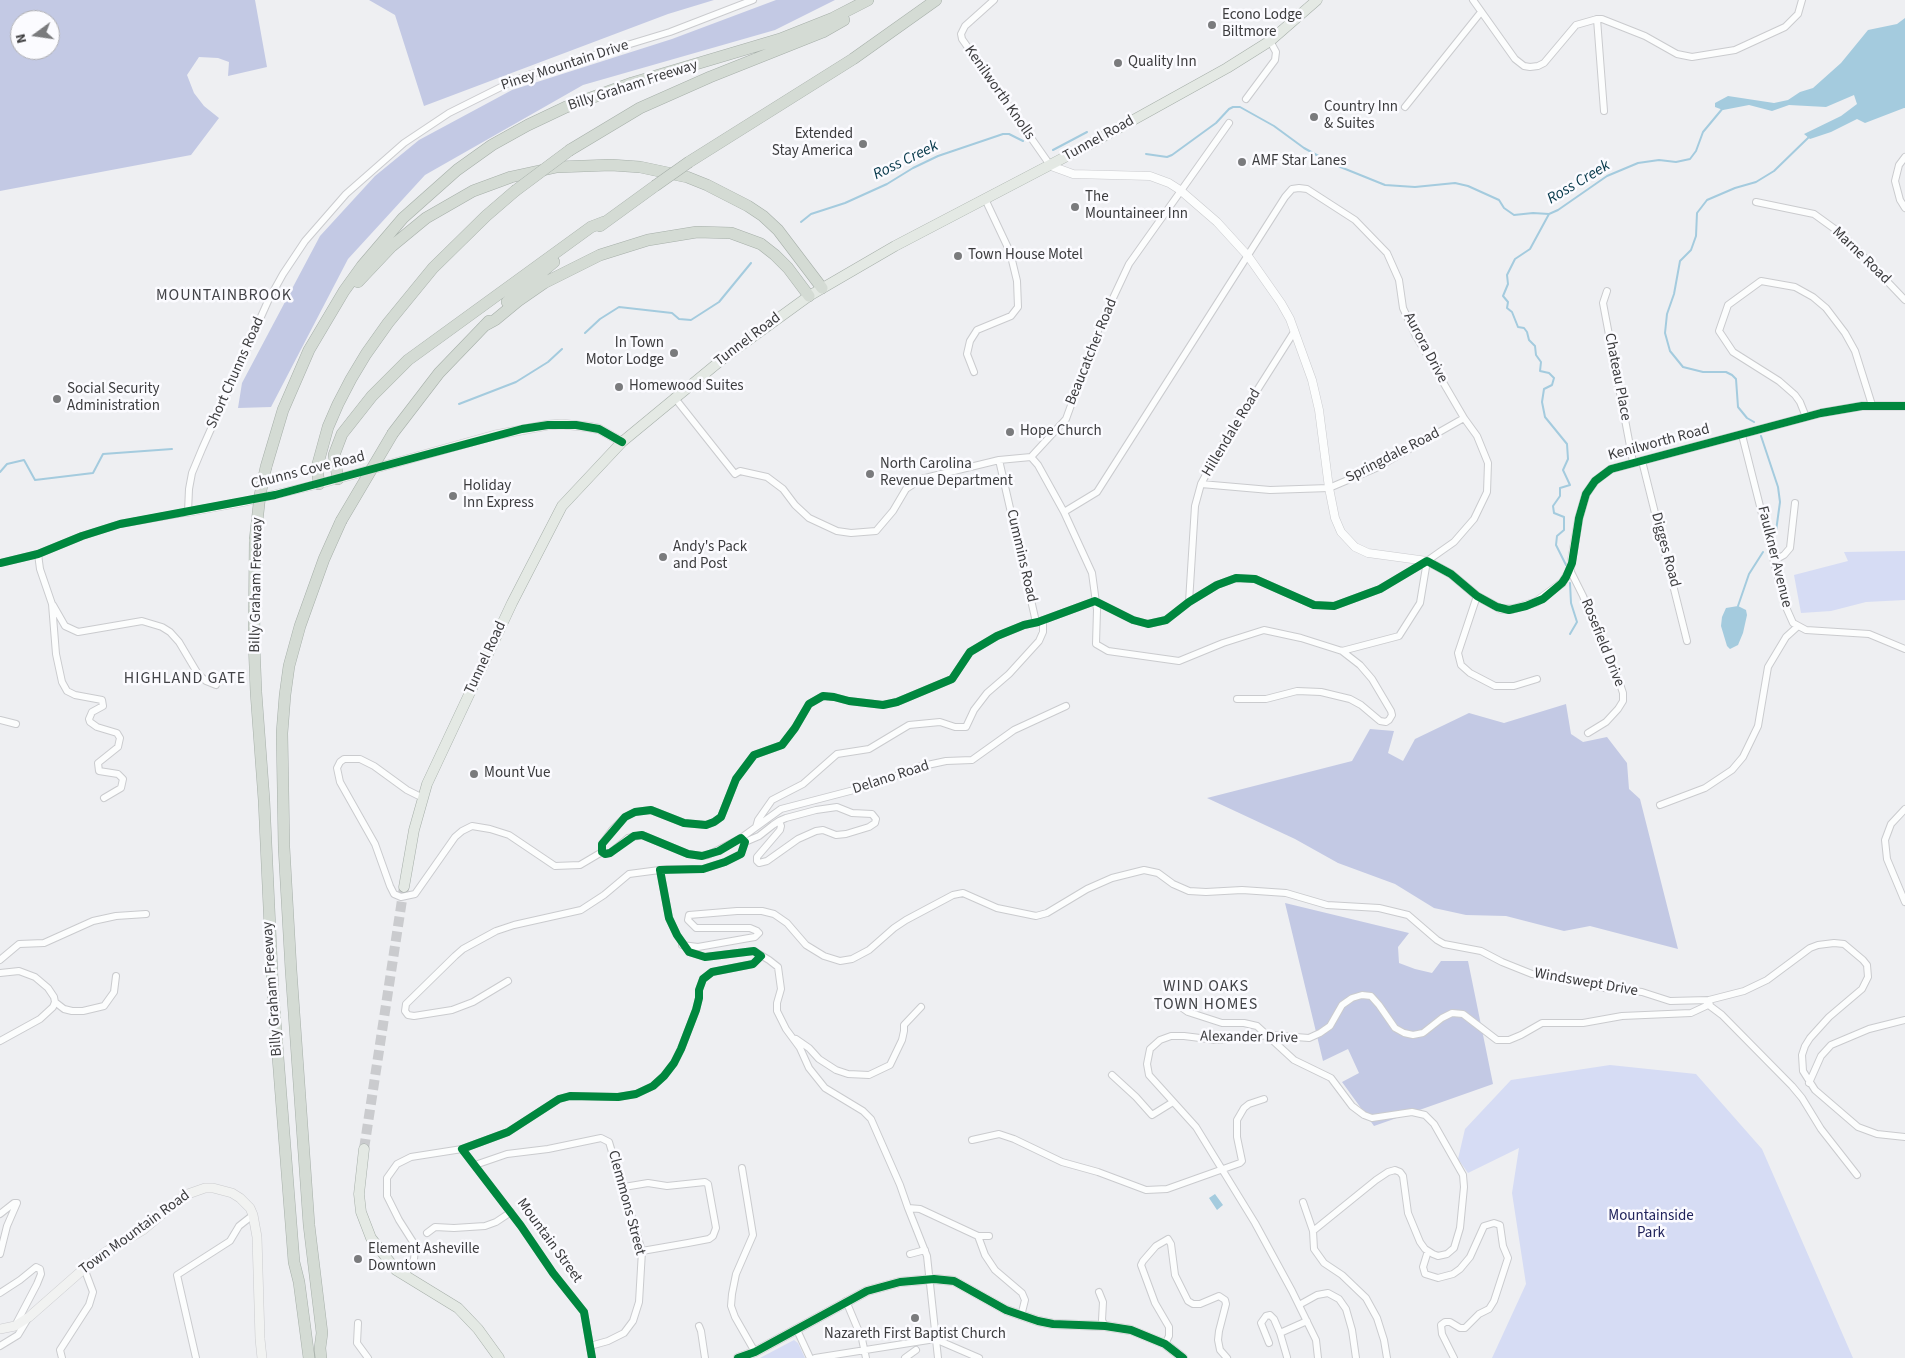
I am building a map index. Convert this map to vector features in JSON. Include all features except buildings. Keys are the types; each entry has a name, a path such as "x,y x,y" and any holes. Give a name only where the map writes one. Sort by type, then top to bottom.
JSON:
{"highway":[{"name":"Billy Graham Freeway","path":"321,1358 322,1333 309,1225 296,1043 284,847 281,743 284,695 300,626 321,568 342,521 393,433 439,373 513,295 604,222 689,162 853,59 936,0"},
{"name":"Billy Graham Freeway","path":"309,1358 299,1282 294,1262 273,993 254,642 256,540 260,495 266,467 283,410 309,350 362,266 403,218 457,170 492,145 528,125 599,94 780,39 833,18 864,2"},
{"path":"319,484 317,467 328,427 351,379 366,354 434,268 472,229 515,191 570,150 606,127 666,96 823,32 843,21 864,2"},
{"path":"324,325 332,318 355,285 392,246 426,218 455,200 492,184 526,173 557,167 598,164 633,166 687,178 707,185 741,202 763,216 790,244 822,288"},
{"path":"338,479 334,455 342,434 361,408 408,360 442,333 591,228 604,222"},
{"path":"484,326 495,320 544,283 600,255 648,240 698,232 731,233 761,244 776,255 809,296"},
{"path":"294,1262 303,1358"},
{"path":"322,1333 329,1358"}],"main road":[{"name":"Tunnel Road","path":"404,887 408,855 423,798 433,770 510,606 562,506 622,442 674,397 725,357 809,296 895,246 1050,166 1226,68 1270,41 1317,0"},
{"name":"Chunns Cove Road","path":"319,484 495,435 548,424 599,429 622,442"},
{"path":"364,1149 359,1185 360,1204 363,1219 377,1248 396,1270 458,1308 478,1329 498,1358"},
{"name":"Town Mountain Road","path":"0,1330 15,1325 29,1317 84,1268 107,1251 143,1230 185,1195 196,1190 212,1188 232,1193 246,1203 253,1215"},
{"path":"253,1215 257,1237 260,1346 262,1358"},
{"path":"738,1358 755,1352 867,1291 883,1286 929,1278 954,1281 991,1303 1021,1316 1053,1324 1105,1326 1131,1330 1165,1344 1183,1358"}],"street":[{"name":"Piney Mountain Drive","path":"305,241 346,194 404,143 449,113 488,92 531,74 670,32 753,0"},
{"name":"Kenilworth Knolls","path":"994,0 965,26 961,34 962,39 1050,166"},
{"path":"1473,0 1515,59 1524,66 1530,67 1538,66 1544,62 1576,25 1597,19 1602,19 1645,36 1677,54 1692,57 1735,50 1785,27 1798,14 1802,0"},
{"path":"1405,107 1481,12"},
{"path":"1597,19 1604,111"},
{"path":"1246,99 1275,60 1276,52 1270,41"},
{"name":"Beaucatcher Road","path":"1031,457 1066,419 1099,328 1129,264 1229,123"},
{"path":"1905,157 1899,165 1895,181 1905,208"},
{"name":"Kenilworth Road","path":"1050,166 1062,174 1143,174 1169,183 1180,190 1217,222 1248,256 1290,319 1312,380 1319,410 1329,488 1335,518 1341,532 1355,547 1368,553 1428,561 1451,574 1478,596 1505,610 1526,606 1545,597 1562,583 1570,570 1579,518 1587,491 1608,470 1842,409 1872,406 1905,406"},
{"name":"Aurora Drive","path":"1064,512 1097,492 1285,197 1292,189 1307,189 1355,220 1387,253 1398,280 1403,308 1416,336 1464,418 1477,436 1488,463 1487,492 1474,519 1454,542 1428,561 1380,589 1334,606 1314,605 1254,580 1236,578 1217,585 1189,602 1166,620 1148,624 1133,620 1095,601"},
{"path":"974,372 967,354 970,341 977,330 1011,316 1018,307 1017,281 1010,252 985,199"},
{"name":"Marne Road","path":"1756,202 1814,214 1843,235 1905,300"},
{"name":"Short Chunns Road","path":"188,512 192,473 202,449 268,301 305,241"},
{"path":"1806,417 1795,395 1733,352 1718,331 1728,305 1761,281 1795,287 1826,308 1845,333 1855,352 1872,406"},
{"name":"Chateau Place","path":"1606,291 1603,304 1638,461"},
{"name":"Hillendale Road","path":"1189,602 1195,506 1201,484 1218,452 1294,332"},
{"path":"674,397 735,474 740,471 767,477 783,489 795,505 809,518 837,530 850,533 876,531 893,511 906,489 921,479 999,460 1031,457 1038,465 1064,512 1092,573 1097,610 1096,644 1108,651 1179,661 1264,630 1301,638 1342,651 1360,665 1372,679 1392,715 1390,720 1386,722 1380,720 1350,699 1321,692 1297,691 1266,699 1237,699"},
{"name":"Springdale Road","path":"1201,484 1270,490 1329,488 1376,468 1464,418"},
{"name":"Faulkner Avenue","path":"1742,435 1786,605 1793,623 1797,627 1806,630 1869,634 1905,649"},
{"name":"Cummins Road","path":"999,460 1036,622"},
{"name":"Digges Road","path":"1638,461 1687,641"},
{"name":"Chunns Cove Road","path":"0,563 38,554 82,536 120,524 243,502 319,484"},
{"path":"1775,560 1784,555 1790,548 1795,503"},
{"path":"38,554 40,569 52,604 65,626 78,632 142,621 162,627 170,632 179,642 198,674 216,685"},
{"path":"1342,651 1399,636 1420,603 1428,561"},
{"name":"Rosefield Drive","path":"1570,570 1616,672 1623,696 1622,704 1610,718 1588,734"},
{"path":"1478,596 1458,653 1461,665 1470,673 1495,686 1514,686 1537,679"},
{"path":"602,852 602,844 612,830 625,817 636,812 651,810 684,823 706,825 714,822 721,817 736,779 754,755 782,745 795,728 809,704 823,696 883,705 897,702 952,679 970,652 997,636 1095,601"},
{"path":"52,604 56,654 67,691 75,695 102,700 103,706 92,712 89,719 90,722 97,728 117,733 120,741 118,747 99,760 97,767 101,772 121,775 123,782 118,791 104,798"},
{"path":"755,829 758,820 772,800 803,784 838,754 869,749 909,725 940,722 955,727 966,727 974,710 987,693 1009,674 1039,641 1043,632 1043,620"},
{"path":"1660,804 1705,788 1732,770 1744,757 1758,726 1768,667 1786,637 1797,627"},
{"name":"Delano Road","path":"743,840 781,809 873,785 918,767 946,761 972,760 1014,730 1066,706"},
{"path":"0,720 16,724"},
{"path":"423,798 407,790 374,766 360,759 344,759 337,768 340,782 376,844 390,886 394,894 401,897 415,894 455,837 472,826 490,829 509,836 555,866 580,865 602,852 605,854 610,853 628,838 642,835 688,854 702,856 764,833 779,821 798,813 837,807 852,813 872,814 876,818 875,823 869,827 846,834 836,835 823,830 816,831 798,839 767,861 759,864 757,861 758,857 780,830 779,821"},
{"path":"1905,809 1891,824 1885,840 1886,859 1905,902"},
{"path":"508,981 473,1002 452,1010 414,1016 408,1015 405,1011 406,1004 463,949 505,928 580,910 604,895 629,874 660,870 690,870 714,866 741,854 743,840"},
{"path":"660,870 670,918 682,945 688,952 705,958 754,952 778,967 781,988 777,1002 777,1011 790,1035 800,1048 809,1068 821,1084 863,1111 871,1119 900,1185 925,1250 938,1358"},
{"name":"Windswept Drive","path":"682,945 698,947 755,937 759,933 757,930 750,928 696,928 688,920 689,915 762,910 774,914 787,923 806,945 824,956 840,961 852,959 869,950 906,920 953,895 963,893 997,908 1036,916 1047,913 1087,889 1112,878 1149,870 1189,891 1242,890 1286,893 1327,905 1379,908 1396,911 1408,915 1436,940 1444,944 1481,951 1532,974 1562,978 1604,988 1642,992 1670,1001 1709,1000"},
{"path":"0,960 18,944 44,943 93,921 116,916 146,914"},
{"path":"1857,1175 1792,1086 1722,1015 1710,1006 1709,1000 1733,995 1756,986 1772,977 1810,948 1834,943 1844,944 1866,965 1868,978 1862,989 1828,1017 1805,1046 1801,1066 1809,1083 1815,1090 1858,1126 1878,1134 1905,1137"},
{"path":"405,1276 414,1259 415,1250 413,1242 388,1202 387,1178 397,1164 405,1159 462,1149 508,1132 559,1099 570,1096 618,1097 636,1094 653,1086 674,1063 681,1049 696,1010 703,979 712,972 753,964 761,956"},
{"path":"0,973 19,971 35,977 48,988 55,1002 64,1009 72,1011 83,1011 104,1006 114,992 116,976"},
{"name":"Alexander Drive","path":"1318,1358 1316,1340 1299,1305 1265,1242 1196,1127 1148,1075 1147,1064 1150,1049 1160,1040 1171,1036 1216,1040 1269,1035 1309,1038 1320,1034 1330,1026 1342,1005 1352,998 1362,995 1370,996 1379,1005 1395,1028 1404,1033 1412,1035 1423,1033 1442,1018 1452,1013 1463,1014 1496,1040 1509,1040 1542,1023 1583,1023 1622,1016 1691,1013 1706,1006 1709,1000"},
{"path":"0,1041 40,1019 55,1002"},
{"path":"790,1035 808,1048 819,1060 836,1070 848,1074 868,1075 890,1066 902,1040 904,1025 921,1007"},
{"path":"1181,1007 1188,1012 1222,1023 1254,1024 1269,1035 1294,1060 1330,1078 1352,1106 1364,1115 1372,1118 1420,1113 1425,1115 1434,1124 1447,1150 1460,1167 1464,1187 1462,1219 1454,1248 1449,1253 1441,1256 1428,1251 1420,1242 1408,1213 1403,1176 1395,1170 1376,1180 1313,1231"},
{"path":"1809,1083 1824,1050 1831,1045 1869,1029 1905,1020"},
{"path":"1112,1074 1152,1115 1173,1102"},
{"path":"972,1140 999,1134 1014,1139 1062,1162 1098,1172 1146,1190 1167,1189 1242,1161 1237,1138 1237,1120 1244,1108 1249,1104 1264,1099"},
{"name":"Clemmons Street","path":"475,1165 507,1154 548,1149 601,1138 609,1142 642,1250 639,1302 633,1321 624,1333 617,1338 590,1346"},
{"name":"Mountain Street","path":"462,1149 584,1312 592,1358"},
{"path":"742,1168 753,1234 736,1274 731,1306 735,1317 755,1352"},
{"path":"624,1187 648,1183 666,1186 705,1182 708,1184 716,1228 713,1236 709,1239 642,1250"},
{"path":"1303,1202 1313,1231 1314,1250 1324,1263 1342,1275 1366,1298 1377,1318 1387,1358"},
{"path":"0,1214 14,1203 17,1203 7,1226 0,1254"},
{"path":"908,1208 920,1210 978,1236 989,1236"},
{"path":"427,1234 435,1227 485,1226 496,1222 511,1212"},
{"path":"196,1358 177,1275 230,1241 239,1226 253,1215"},
{"path":"1428,1251 1423,1267 1425,1274 1438,1278 1453,1274 1470,1257 1484,1226 1494,1223 1500,1225 1503,1246 1508,1258 1494,1301 1489,1309 1479,1314 1465,1328 1460,1328 1450,1322 1445,1322 1441,1325 1442,1334 1454,1358"},
{"path":"978,1236 983,1251 995,1270 1022,1293 1025,1300 1021,1316"},
{"path":"1165,1344 1169,1336 1169,1327 1155,1303 1141,1265 1142,1261 1156,1246 1168,1239 1171,1244 1174,1275 1188,1301 1193,1304 1200,1304 1219,1296 1225,1300 1226,1304 1218,1331 1218,1340 1220,1350 1227,1358"},
{"path":"910,1254 925,1250"},
{"path":"0,1293 36,1267 40,1269 41,1274 37,1284 15,1325"},
{"path":"62,1358 60,1350 89,1305 93,1292 84,1268"},
{"path":"1099,1292 1103,1302 1102,1320 1105,1326"},
{"path":"1299,1305 1317,1295 1328,1293 1339,1299 1346,1309 1352,1330 1356,1358"},
{"path":"846,1301 855,1319 866,1358"},
{"path":"1269,1343 1261,1323 1266,1316 1270,1315 1274,1319 1280,1333 1287,1357"},
{"path":"0,1346 18,1335 29,1317"},
{"path":"1280,1333 1306,1321"},
{"path":"358,1323 357,1343 368,1358"},
{"path":"698,1326 701,1331 705,1358"},
{"path":"796,1330 810,1358"},
{"path":"815,1358 935,1339 979,1358"},
{"path":"905,1358 916,1350"}],"green space":[{"path":"1905,551 1905,600 1866,602 1831,611 1801,613 1794,575 1848,561 1844,552"},
{"name":"Mountainside Park","path":"1610,1065 1696,1074 1762,1149 1853,1358 1492,1358 1526,1284 1512,1193 1519,1148 1468,1173 1458,1159 1465,1129 1511,1080"},
{"path":"794,1340 798,1343 805,1358 760,1358"}],"shaded area":[{"path":"0,0 255,0 267,67 228,76 229,62 218,58 199,57 187,75 194,93 204,106 219,118 191,155 0,191"},
{"path":"369,0 714,0 668,14 424,106 395,15"},
{"path":"776,0 835,0 775,30 583,85 425,175 348,259 271,407 238,408 242,383 320,236 375,176 419,140 512,90 672,39"},
{"path":"1905,18 1905,108 1865,123 1857,119 1831,132 1810,139 1804,134 1841,116 1857,104 1854,95 1826,107 1789,105 1772,111 1749,105 1723,110 1715,107 1715,103 1728,96 1774,103 1788,100 1800,92 1813,88 1841,63 1868,30 1897,24"},
{"path":"1738,606 1746,610 1747,615 1738,645 1730,649 1727,646 1721,626 1722,617 1726,608"},
{"path":"1566,704 1571,734 1583,742 1607,737 1627,763 1629,789 1640,799 1678,949 1590,926 1564,931 1506,916 1466,915 1434,908 1395,884 1338,863 1295,839 1207,798 1352,761 1370,729 1394,731 1388,753 1403,761 1415,739 1469,713 1504,723"},
{"path":"1285,903 1409,933 1398,947 1399,963 1415,969 1432,973 1441,961 1468,961 1493,1084 1374,1126 1342,1082 1359,1073 1348,1049 1323,1061"},
{"path":"1215,1194 1223,1205 1217,1210 1209,1198"}],"waterway":[{"name":"Ross Creek","path":"1146,154 1167,157 1172,155 1216,123 1229,109 1240,107 1274,126 1304,148 1333,164 1385,185 1415,187 1455,183 1468,186 1499,200 1504,208 1514,215 1549,214 1558,210 1607,176 1638,163 1659,160 1676,162 1690,159 1696,151 1703,132 1723,108"},
{"name":"Ross Creek","path":"1053,150 1087,132"},
{"name":"Ross Creek","path":"801,222 811,214 845,203 887,184 913,168 938,156 1003,134 1009,134 1023,141"},
{"path":"1754,422 1747,418 1738,407 1736,379 1732,375 1726,372 1703,372 1683,367 1670,351 1665,333 1667,314 1674,294 1680,261 1691,250 1696,236 1697,213 1707,200 1735,188 1756,182 1774,171 1810,136"},
{"path":"1549,214 1530,249 1515,259 1507,275 1508,284 1503,296 1508,302 1507,308 1512,312 1518,327 1524,328 1529,340 1535,346 1536,355 1541,362 1540,371 1549,373 1554,378 1552,385 1544,389 1542,402 1545,417 1567,444 1568,459 1563,470 1570,485 1560,488 1560,496 1553,506 1554,513 1564,517 1564,530 1557,536 1556,545 1566,565"},
{"name":"Ross Creek","path":"585,333 600,319 619,307 672,313 679,319 691,320 719,302 751,263"},
{"name":"Ross Creek","path":"459,404 516,382 548,362 562,349"},
{"path":"1761,436 1778,487 1780,502 1776,531"},
{"name":"Ross Creek","path":"0,472 7,464 24,460 35,480 93,473 103,454 172,449"},
{"path":"1738,606 1749,574 1763,552"},
{"path":"1570,583 1571,603 1577,622 1570,634"}],"tunnel":[{"path":"364,1149 404,887"}],"cycle path":[{"path":"592,1358 584,1312 462,1149 508,1132 559,1099 570,1096 618,1097 636,1094 653,1086 674,1063 681,1049 696,1010 703,979 712,972 753,964 761,956 754,951 705,957 689,952 677,935 669,918 660,870 703,869 725,862 741,854 745,842 741,838 719,851 702,856 688,854 642,835 634,836 610,853 605,854 602,852 602,844 625,817 635,812 651,810 684,823 706,825 714,822 721,817 736,779 754,755 782,745 795,728 809,704 823,696 883,705 897,702 952,679 970,652 997,636 1095,601 1133,620 1148,624 1166,620 1189,602 1217,585 1236,578 1255,579 1314,605 1334,606 1380,589 1427,561 1451,574 1477,596 1497,607 1509,610 1526,606 1543,599 1562,583 1566,577 1572,563 1579,518 1586,494 1595,481 1611,469 1821,413 1862,406 1905,406"},
{"path":"0,563 38,554 82,536 120,524 275,495 522,429 548,425 576,425 599,429 622,442"},
{"path":"738,1358 755,1352 867,1291 900,1282 934,1279 954,1281 1006,1310 1038,1321 1053,1324 1105,1326 1131,1330 1165,1344 1183,1358"}],"place":[{"name":"Econo Lodge Biltmore","path":"1212,25"},
{"name":"Quality Inn","path":"1118,63"},
{"name":"Country Inn & Suites","path":"1314,117"},
{"name":"Extended Stay America","path":"863,144"},
{"name":"AMF Star Lanes","path":"1242,162"},
{"name":"The Mountaineer Inn","path":"1075,207"},
{"name":"Town House Motel","path":"958,256"},
{"name":"In Town Motor Lodge","path":"674,353"},
{"name":"Homewood Suites","path":"619,387"},
{"name":"Social Security Administration","path":"57,399"},
{"name":"Hope Church","path":"1010,432"},
{"name":"North Carolina Revenue Department","path":"870,474"},
{"name":"Holiday Inn Express","path":"453,496"},
{"name":"Andy's Pack and Post","path":"663,557"},
{"name":"Mount Vue","path":"474,774"},
{"name":"Element Asheville Downtown","path":"358,1259"},
{"name":"Nazareth First Baptist Church","path":"915,1318"}],"district":[{"name":"MOUNTAINBROOK","path":"224,296"},
{"name":"HIGHLAND GATE","path":"185,679"},
{"name":"WIND OAKS TOWN HOMES","path":"1206,996"}]}
